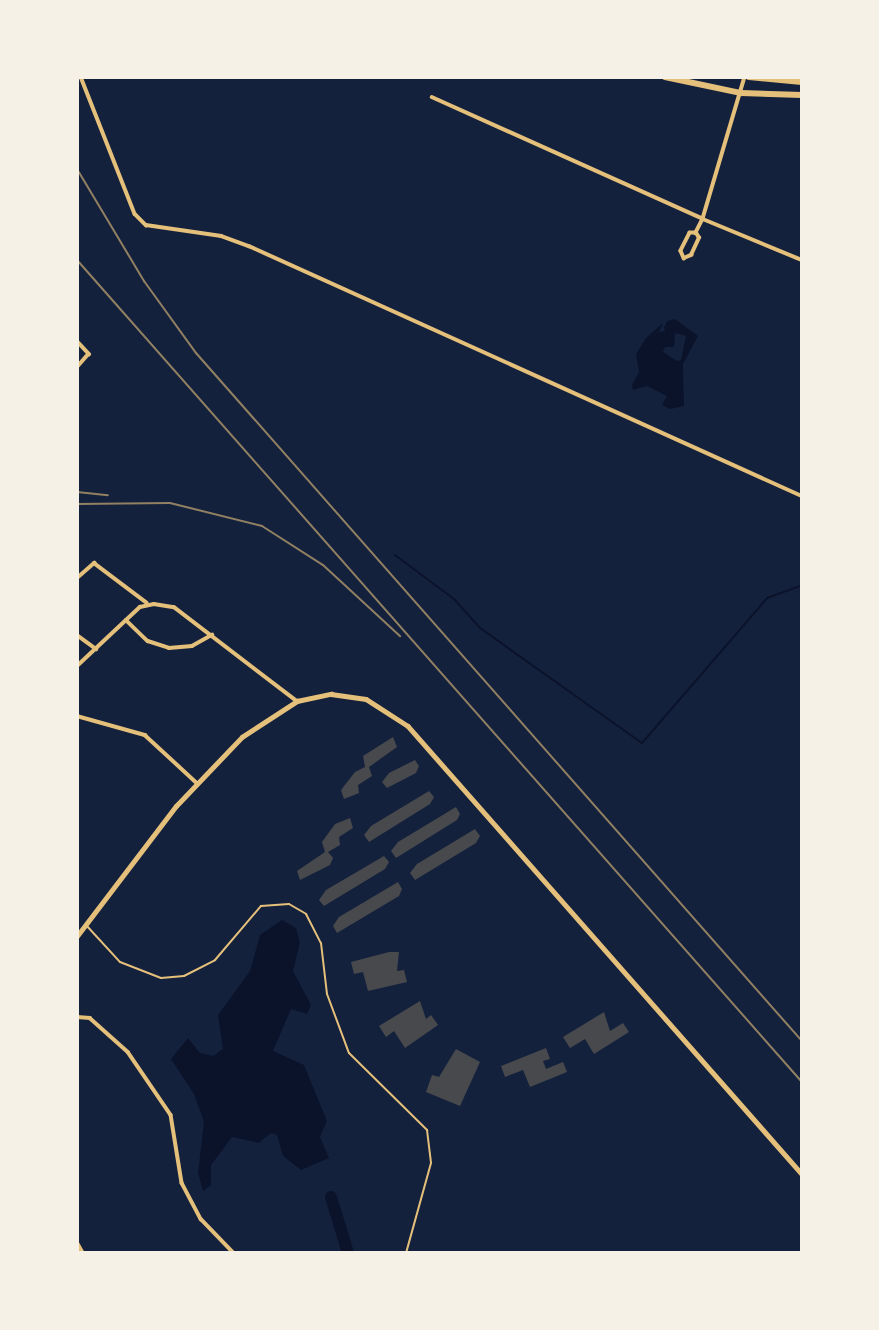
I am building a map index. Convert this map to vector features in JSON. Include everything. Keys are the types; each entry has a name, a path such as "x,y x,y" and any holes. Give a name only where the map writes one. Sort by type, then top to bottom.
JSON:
{"main road":[{"path":"665,77 741,93 802,95"},
{"path":"747,77 802,82"}],"street":[{"path":"81,77 135,214 146,225 221,236 249,246 802,496"},
{"path":"696,233 703,219 747,77"},
{"path":"432,97 703,219 802,260"},
{"path":"690,233 696,233 699,238 691,256 684,258 681,251 690,233"},
{"path":"77,341 89,354 77,368"},
{"path":"77,578 94,563 147,603 174,607 297,701"},
{"path":"77,666 147,603"},
{"path":"126,620 141,637 169,648 192,646 212,635"},
{"path":"77,635 96,649"},
{"path":"77,936 197,783 242,737 297,701 348,695 382,706 408,726 802,1174"},
{"path":"77,716 145,735 197,783"},
{"path":"77,1017 90,1018 128,1052 171,1115 182,1184 201,1219 234,1253"},
{"path":"77,1242 83,1253"}],"lane":[{"path":"86,925 120,962 161,978 184,976 215,960 261,906 289,904 306,914 321,943 327,994 349,1053 427,1130 431,1163 406,1253"}],"water":[{"path":"675,319 698,336 683,364 684,406 670,409 662,405 667,396 647,386 633,390 632,385 639,372 636,354 646,338 663,323 659,332 665,331 667,321","holes":["675,333 686,336 681,360 677,361 663,352 665,347 674,347"]},
{"path":"282,920 296,928 300,942 293,971 311,1005 307,1014 291,1009 273,1051 304,1065 327,1121 320,1137 329,1158 301,1170 283,1156 277,1135 271,1133 259,1143 232,1137 211,1165 211,1185 203,1191 198,1173 204,1122 194,1094 171,1059 188,1038 200,1053 213,1056 223,1049 218,1015 250,971 260,935"}],"building":[{"path":"393,737 397,747 369,767 372,776 358,785 359,793 344,799 341,790 355,772 365,767 363,756"},
{"path":"415,760 419,766 416,773 387,788 382,782 389,773"},
{"path":"429,791 434,797 430,804 369,842 364,835 371,826"},
{"path":"456,807 460,814 457,820 396,858 391,851 398,842"},
{"path":"350,818 353,828 339,837 340,845 328,852 333,858 330,865 300,880 297,871 325,852 322,842 335,824"},
{"path":"475,829 480,836 476,843 415,880 410,873 417,864"},
{"path":"384,856 389,862 385,869 324,906 319,900 326,890"},
{"path":"398,882 402,889 399,896 337,933 333,926 339,917"},
{"path":"399,952 397,971 404,970 407,982 368,991 363,972 354,974 351,962"},
{"path":"420,1001 426,1019 431,1015 438,1025 405,1048 394,1031 386,1037 379,1026"},
{"path":"604,1012 610,1031 623,1023 629,1032 594,1054 585,1039 570,1048 563,1037"},
{"path":"546,1048 550,1059 543,1061 546,1069 563,1062 567,1072 530,1087 523,1070 505,1077 501,1066"},
{"path":"456,1049 480,1062 460,1106 426,1092 432,1075 439,1077"}],"waterway":[{"path":"395,555 454,599 480,628 642,743 767,598 802,585"},
{"path":"331,1197 348,1253"}],"railway":[{"path":"77,169 144,281 196,353 802,1041"},
{"path":"77,260 802,1082"},
{"path":"77,492 108,495"},
{"path":"77,504 170,503 262,526 323,565 400,636"}]}
